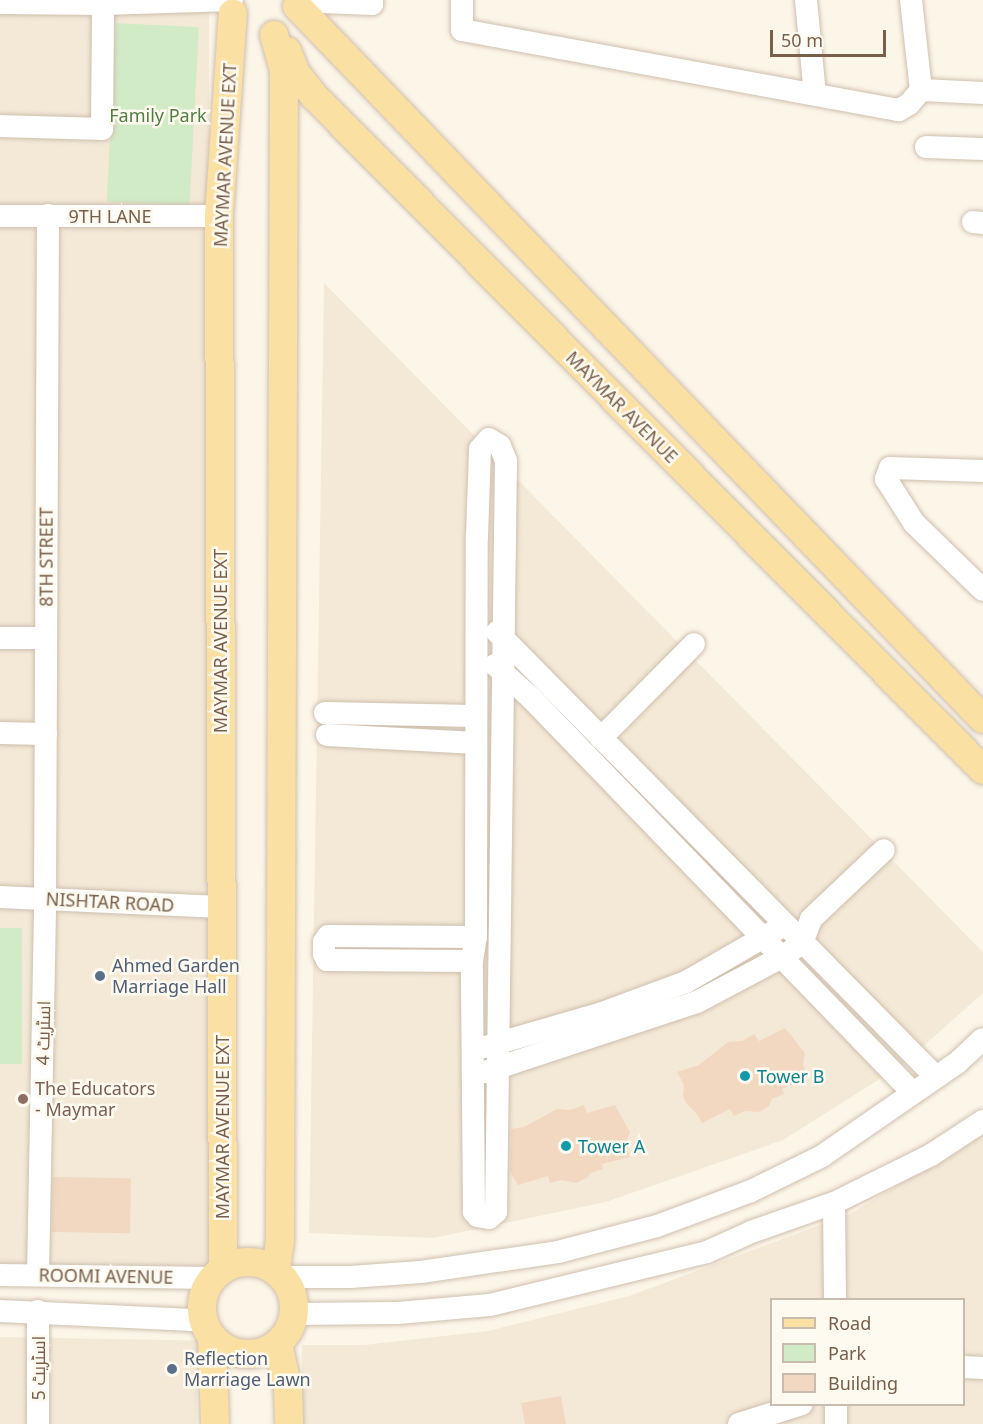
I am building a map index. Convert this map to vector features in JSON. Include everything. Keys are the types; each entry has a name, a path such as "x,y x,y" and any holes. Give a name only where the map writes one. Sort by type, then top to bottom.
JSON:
{"main road":[{"path":"232,4 239,24 249,32 261,36 277,33 293,19 296,2"},
{"path":"296,2 983,719"},
{"name":"MAYMAR AVENUE EXT","path":"218,1273 221,907 219,216 232,4"},
{"path":"277,33 284,71 279,1274"},
{"name":"MAYMAR AVENUE","path":"277,33 296,73 315,97 983,770"},
{"path":"208,1330 226,1348 244,1354 262,1353 278,1344 289,1330 294,1314 293,1294 279,1274 259,1263 240,1262 218,1273 205,1292 202,1307 208,1330 215,1424"},
{"path":"278,1344 288,1389 289,1424"}],"street":[{"path":"296,2 372,4 372,0"},
{"path":"462,0 462,30 899,110 909,105 921,90 911,0"},
{"path":"806,0 815,95"},
{"path":"0,3 232,4"},
{"path":"0,126 102,129 103,4"},
{"path":"921,90 983,93"},
{"path":"926,147 983,149"},
{"name":"9TH LANE","path":"0,216 219,216"},
{"name":"8TH STREET","path":"45,899 48,216"},
{"path":"489,439 500,446 506,461 496,1212 489,1218 478,1216 474,1212 472,961 476,937 478,615 480,449 489,439"},
{"path":"983,471 890,468 886,479 914,523 983,590"},
{"path":"478,615 503,637 936,1077"},
{"path":"0,638 46,638"},
{"path":"601,738 694,644"},
{"path":"476,651 502,671 913,1093"},
{"path":"476,716 326,724 476,742"},
{"path":"0,733 46,734"},
{"path":"474,1076 697,1002 782,957 802,943 811,919 884,850"},
{"name":"NISHTAR ROAD","path":"0,897 221,907"},
{"name":"اسٹریٹ 4","path":"38,1275 45,899"},
{"path":"474,1050 602,1013 686,982 764,939 784,925 811,919"},
{"path":"472,961 327,960 324,954 324,942 328,936 476,937"},
{"path":"279,1274 350,1277 421,1272 558,1252 657,1227 751,1191 822,1156 957,1064 983,1039"},
{"path":"294,1314 398,1313 490,1305 706,1252 834,1203 931,1155 983,1121"},
{"path":"834,1203 835,1298"},
{"name":"ROOMI AVENUE","path":"0,1275 218,1273"},
{"name":"ROOMI AVENUE","path":"0,1311 39,1311 208,1330"},
{"name":"اسٹریٹ 5","path":"38,1424 39,1311"},
{"path":"965,1367 983,1368"},
{"path":"739,1424 796,1406"},
{"path":"836,1406 836,1424"}],"shaded area":[{"path":"0,0 209,0 209,1279 0,1279"},
{"path":"324,283 983,952 983,993 902,1065 783,1140 606,1202 433,1238 309,1233"},
{"path":"983,1133 983,1424 833,1424 834,1406 965,1406 965,1298 838,1298 842,1219"},
{"path":"831,1221 830,1298 770,1298 770,1406 830,1406 830,1424 301,1424 302,1345 364,1345 488,1331 629,1296"},
{"path":"0,1337 198,1340 197,1424 0,1424"}],"green space":[{"name":"Family Park","path":"116,23 199,27 190,206 107,202"},
{"path":"0,928 22,928 22,1064 0,1064"}],"building":[{"name":"Tower B","path":"785,1028 805,1053 803,1065 808,1077 782,1089 784,1094 772,1099 769,1106 759,1112 745,1111 734,1116 730,1109 702,1123 686,1103 683,1096 684,1085 677,1072 699,1065 728,1042 742,1041 754,1034 759,1041"},
{"name":"Tower A","path":"584,1105 587,1113 615,1105 630,1132 626,1144 630,1157 602,1164 603,1169 591,1173 587,1178 576,1183 562,1180 550,1183 548,1176 518,1185 510,1171 511,1129 524,1127 557,1109 570,1110"},
{"path":"53,1177 131,1178 130,1233 52,1232"},
{"path":"561,1396 566,1424 525,1424 521,1403"}],"place":[{"name":"Ahmed Garden Marriage Hall","path":"100,976"},
{"name":"Tower B","path":"745,1076"},
{"name":"The Educators - Maymar","path":"23,1099"},
{"name":"Tower A","path":"566,1146"},
{"name":"Reflection Marriage Lawn","path":"172,1369"}]}
